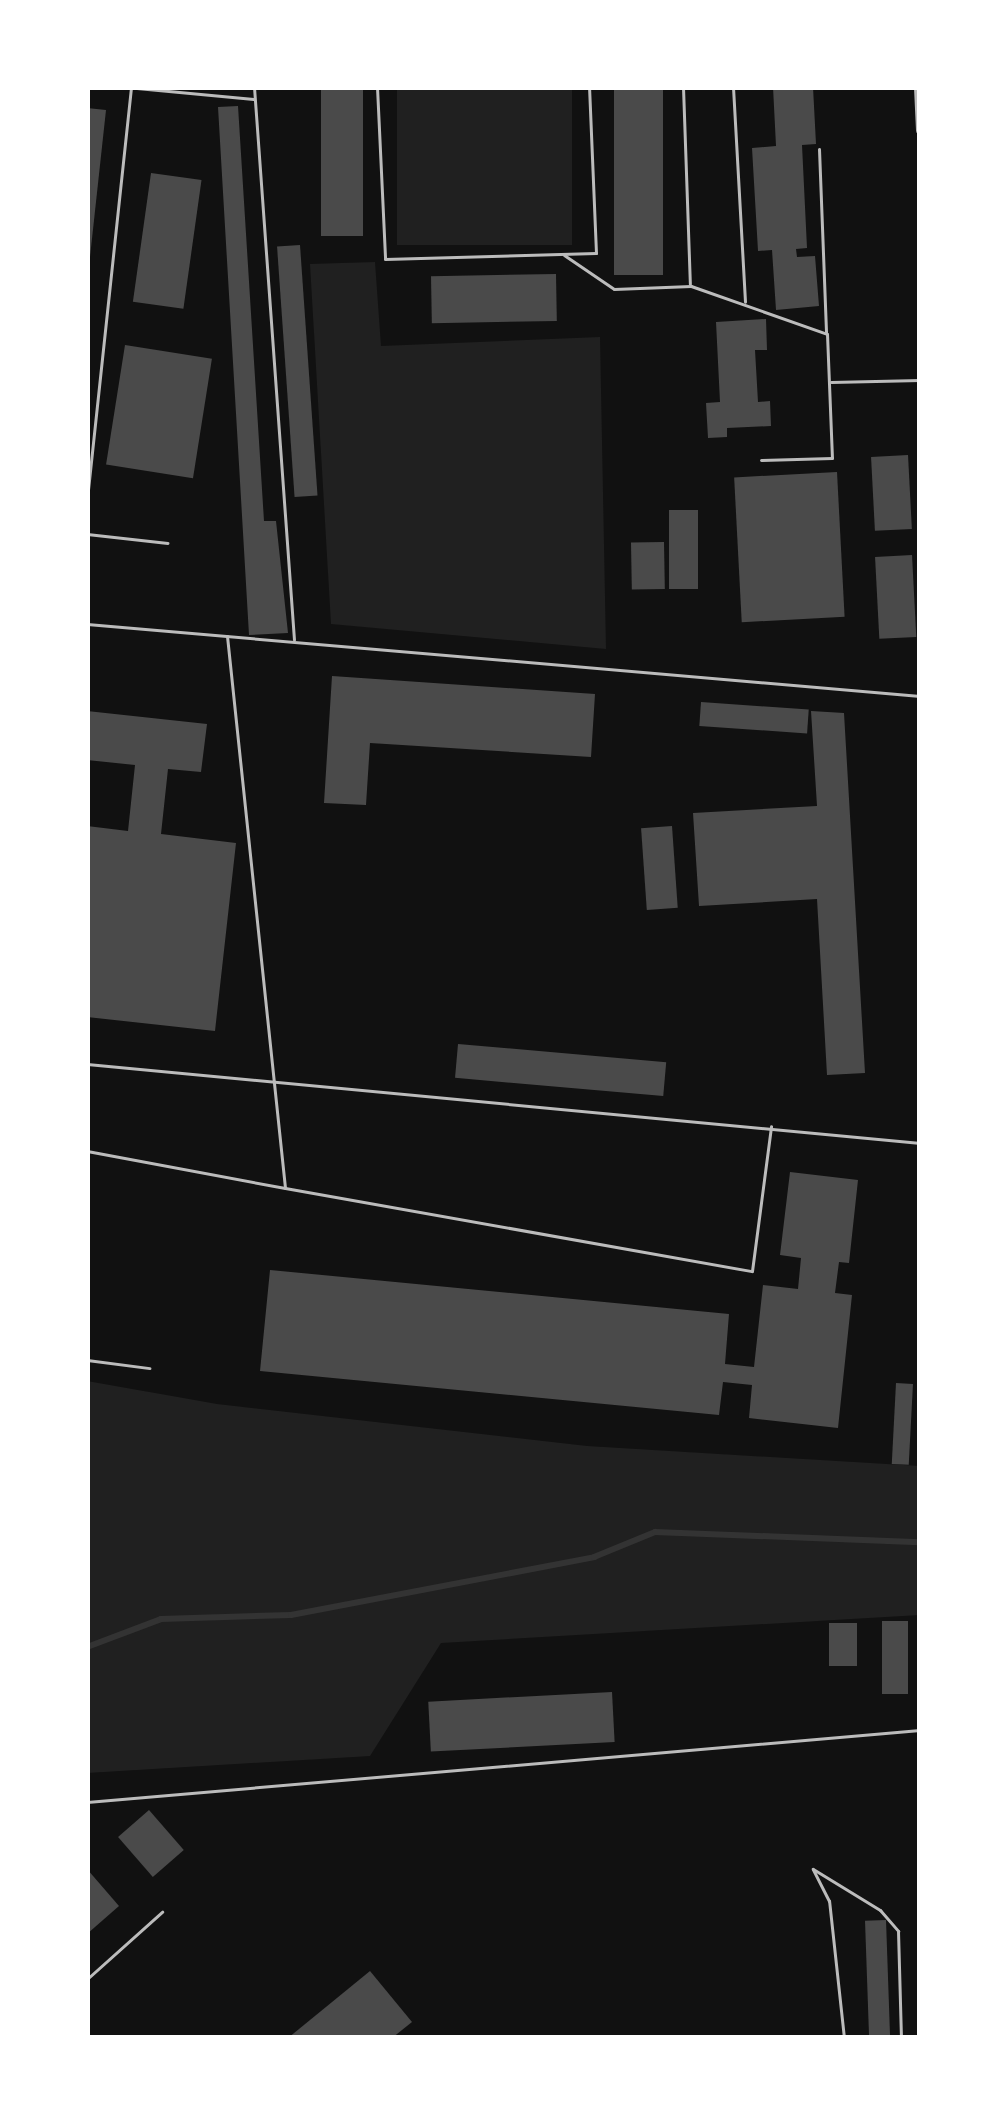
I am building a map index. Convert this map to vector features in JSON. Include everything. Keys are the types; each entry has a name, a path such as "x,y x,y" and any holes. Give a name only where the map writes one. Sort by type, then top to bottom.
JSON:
{"street":[{"path":"918,87 920,130"}],"lane":[{"path":"87,499 128,87 255,99"},
{"path":"254,87 294,641"},
{"path":"377,87 386,259 596,254 589,87"},
{"path":"683,87 691,286"},
{"path":"733,87 745,304"},
{"path":"761,460 832,458 819,149"},
{"path":"562,254 614,289 691,286 826,334"},
{"path":"829,382 920,380"},
{"path":"87,534 168,543"},
{"path":"87,623 920,696"},
{"path":"227,636 286,1188"},
{"path":"87,1064 276,1078 920,1143"},
{"path":"87,1151 752,1271 771,1126"},
{"path":"87,1360 149,1368"},
{"path":"87,1802 920,1730"},
{"path":"844,2038 829,1901 813,1869 880,1910 898,1930 901,2038"},
{"path":"87,1979 162,1912"}],"shaded area":[{"path":"397,87 572,87 572,245 397,245"},
{"path":"375,262 381,346 600,337 606,649 331,624 310,264"},
{"path":"87,1381 217,1404 587,1446 920,1466 920,1615 441,1643 370,1756 87,1773"}],"building":[{"path":"321,87 363,87 363,236 321,236"},
{"path":"614,87 663,87 663,275 614,275"},
{"path":"773,87 813,87 816,144 802,145 807,248 796,249 797,257 815,256 819,306 776,310 772,250 758,251 752,148 776,146"},
{"path":"238,106 264,521 276,521 288,633 249,635 218,107"},
{"path":"87,108 106,110 90,257 87,257"},
{"path":"151,173 202,180 183,309 133,302"},
{"path":"300,245 318,495 295,497 277,247"},
{"path":"556,274 557,321 432,323 431,276"},
{"path":"766,319 767,350 755,350 758,402 770,401 771,426 727,428 727,437 708,438 706,403 720,402 716,322"},
{"path":"125,345 212,359 193,478 106,465"},
{"path":"908,455 912,529 875,531 871,457"},
{"path":"837,472 845,617 742,622 734,477"},
{"path":"669,510 698,510 698,589 669,589"},
{"path":"664,542 665,589 632,590 631,543"},
{"path":"912,555 916,637 879,639 875,557"},
{"path":"332,676 595,694 591,757 370,743 366,805 324,803"},
{"path":"701,702 809,710 807,733 699,726"},
{"path":"87,711 207,724 201,772 168,769 161,834 236,843 215,1031 87,1017 87,826 128,831 135,765 87,760"},
{"path":"811,711 844,713 865,1073 827,1075 817,899 699,906 693,813 817,806"},
{"path":"672,826 678,908 647,910 641,828"},
{"path":"458,1044 666,1062 663,1096 455,1078"},
{"path":"790,1172 858,1180 849,1263 839,1262 835,1293 852,1295 838,1428 749,1418 752,1385 723,1382 719,1415 260,1371 270,1270 729,1314 725,1364 754,1367 763,1285 798,1289 801,1258 780,1255"},
{"path":"896,1383 913,1384 909,1465 892,1464"},
{"path":"882,1621 908,1621 908,1694 882,1694"},
{"path":"829,1623 857,1623 857,1666 829,1666"},
{"path":"612,1692 615,1742 431,1752 428,1702"},
{"path":"149,1810 184,1850 153,1877 118,1837"},
{"path":"87,1869 119,1906 87,1934"},
{"path":"886,1920 890,2038 869,2038 865,1921"},
{"path":"370,1971 412,2022 392,2038 288,2038"}],"waterway":[{"path":"87,1647 161,1619 291,1615 594,1557 655,1532 920,1542"}]}
